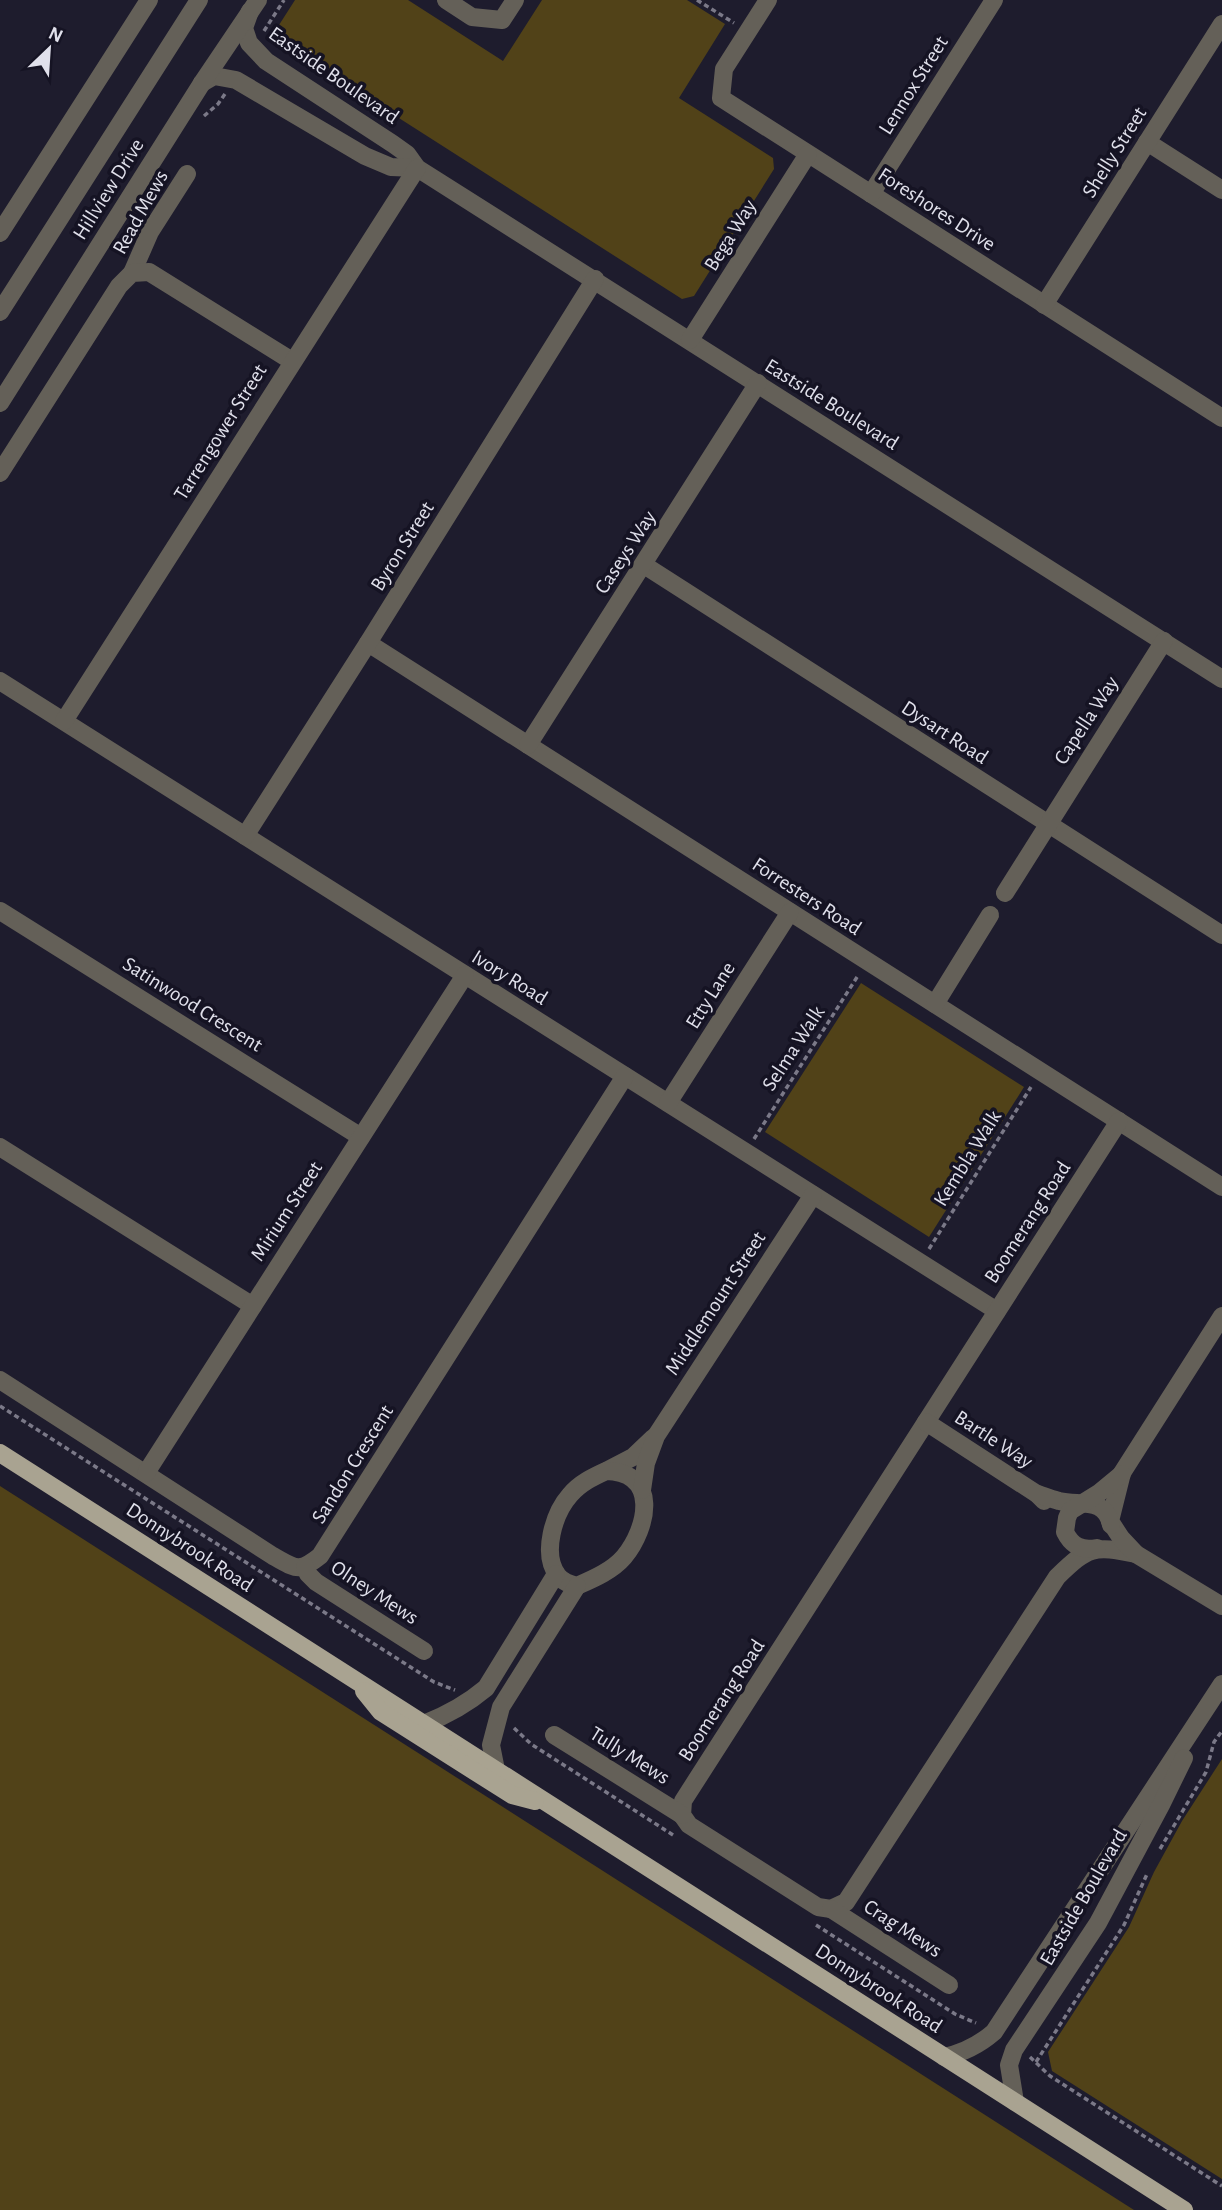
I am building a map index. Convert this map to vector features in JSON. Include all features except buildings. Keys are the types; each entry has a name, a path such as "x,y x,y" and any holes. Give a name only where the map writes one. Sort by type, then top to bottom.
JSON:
{"main road":[{"name":"Donnybrook Road","path":"0,1453 1184,2210"},
{"name":"Donnybrook Road","path":"355,1680 381,1712 512,1795 551,1805"}],"street":[{"path":"0,233 149,0"},
{"name":"Hillview Drive","path":"0,312 199,0"},
{"path":"446,0 472,17 502,20 515,0"},
{"name":"Foreshores Drive","path":"768,0 724,69 721,98 1222,418"},
{"name":"Lennox Street","path":"870,194 994,0"},
{"name":"Hillview Drive","path":"0,403 202,83 254,6"},
{"name":"Eastside Boulevard","path":"254,6 244,28 249,43 266,61 393,144 407,154 417,168 1222,679"},
{"name":"Shelly Street","path":"1044,305 1222,24"},
{"name":"Eastside Boulevard","path":"202,83 214,76 236,80 365,156 391,167 417,168"},
{"path":"1147,142 1222,190"},
{"name":"Bega Way","path":"690,340 808,154"},
{"name":"Tarrengower Street","path":"64,721 417,168"},
{"name":"Read Mews","path":"132,273 150,232 187,174"},
{"path":"0,472 119,286 132,273 149,272 292,361"},
{"name":"Byron Street","path":"245,836 595,279"},
{"name":"Caseys Way","path":"528,745 758,383"},
{"name":"Dysart Road","path":"644,565 1222,935"},
{"name":"Capella Way","path":"1005,893 1164,641"},
{"name":"Forresters Road","path":"368,643 1222,1186"},
{"name":"Ivory Road","path":"0,681 997,1311"},
{"name":"Satinwood Crescent","path":"0,911 361,1137"},
{"name":"Etty Lane","path":"668,1104 790,912"},
{"path":"935,1004 990,915"},
{"name":"Mirium Street","path":"146,1473 465,975"},
{"name":"Sandon Crescent","path":"306,1567 320,1556 625,1076"},
{"name":"Boomerang Road","path":"682,1815 683,1801 1119,1121"},
{"path":"0,1147 253,1306"},
{"name":"Middlemount Street","path":"642,1490 646,1464 656,1436 813,1195"},
{"path":"682,1815 689,1825 818,1907 831,1909 846,1902 1057,1577 1078,1556 1102,1545 1108,1539 1122,1474 1222,1316"},
{"path":"0,1380 273,1556 294,1567 306,1567"},
{"name":"Bartle Way","path":"926,1422 1037,1494"},
{"name":"Middlemount Street","path":"606,1471 633,1457 656,1436"},
{"path":"496,1770 491,1745 501,1707 577,1586 603,1573 623,1558 639,1529 644,1511 642,1490 638,1480 628,1474 606,1471 580,1484 558,1514 550,1549 556,1574 564,1582 577,1586"},
{"path":"1057,1577 1065,1549 1065,1532 1070,1511 1122,1474"},
{"path":"1037,1494 1060,1501 1098,1506 1105,1510 1121,1538 1136,1553 1222,1606"},
{"path":"1037,1494 1054,1511 1074,1545 1080,1548 1136,1553"},
{"name":"Olney Mews","path":"306,1567 307,1574 316,1581 424,1651"},
{"path":"424,1724 446,1715 486,1688 556,1574"},
{"name":"Eastside Boulevard","path":"1015,2102 1009,2065 1016,2047 1098,1923 1211,1711 1222,1684"},
{"name":"Eastside Boulevard","path":"944,2057 981,2043 994,2032 1211,1711"},
{"name":"Tully Mews","path":"554,1734 682,1815"},
{"name":"Crag Mews","path":"831,1909 949,1985"}],"path":[{"path":"698,0 748,32"},
{"name":"Selma Walk","path":"745,1153 868,961"},
{"name":"Kembla Walk","path":"920,1262 1041,1071"},
{"path":"0,1406 434,1682 451,1687 471,1700"},
{"path":"499,1715 531,1744 684,1842"},
{"path":"814,1924 955,2014 994,2032"},
{"path":"1016,2047 1050,2076 1222,2186"}],"shaded area":[{"path":"295,0 408,0 503,61 542,0 687,0 725,24 679,98 773,158 774,169 694,296 682,299 283,44 279,25"},
{"path":"861,983 1024,1087 929,1237 765,1132"},
{"path":"0,1486 1134,2210 0,2210"},
{"path":"1222,1759 1222,2179 1052,2071 1048,2052 1129,1927 1154,1872 1182,1821"}]}
